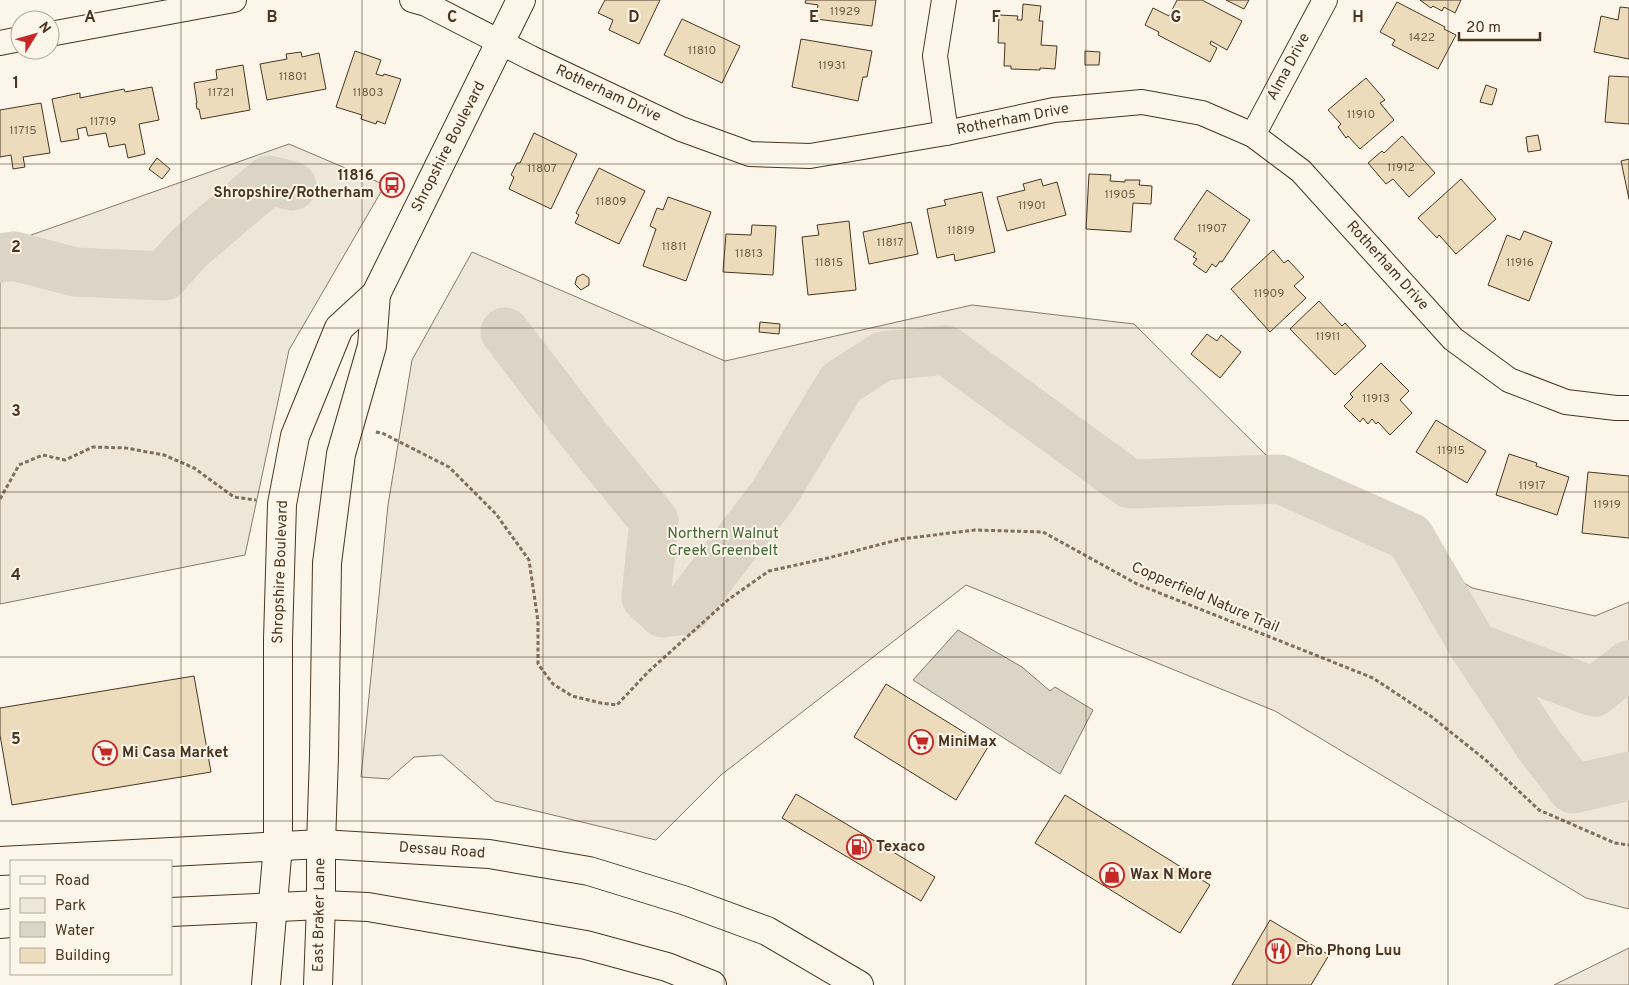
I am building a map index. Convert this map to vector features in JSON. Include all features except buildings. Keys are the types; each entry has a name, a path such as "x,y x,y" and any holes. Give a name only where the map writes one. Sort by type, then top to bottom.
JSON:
{"street":[{"path":"60,32 183,4 234,0"},
{"name":"Rotherham Drive","path":"412,0 426,4 501,43 681,128 750,154 810,156 946,133 1054,110 1142,102 1202,113 1253,135 1300,171 1453,339 1509,380 1566,402 1629,408"},
{"name":"Shropshire Boulevard","path":"278,846 278,639 282,504 295,436 339,328 376,294 521,0"},
{"path":"944,0 935,56 946,133"},
{"name":"Alma Drive","path":"1253,135 1325,0"},
{"name":"Shropshire Boulevard","path":"321,844 327,564 341,454 372,346 376,294"},
{"name":"Dessau Road","path":"19,860 321,844 489,854 589,871 683,900 767,931 858,985"},
{"name":"East Braker Lane","path":"318,985 322,905 321,844"},
{"path":"266,985 278,846"},
{"path":"172,912 322,905 368,907 586,945 667,967 712,985"}],"path":[{"name":"Copperfield Nature Trail","path":"369,430 382,433 449,467 496,514 529,560 538,621 538,664 552,684 572,696 617,705 648,672 729,599 769,571 828,558 901,538 975,530 1043,532 1137,584 1372,678 1432,718 1488,762 1539,810 1615,843 1629,845"},
{"path":"0,499 19,465 44,455 65,460 93,447 126,448 164,456 194,468 234,497 264,502"}],"green space":[{"path":"289,144 385,185 289,350 245,555 0,604 0,246"},
{"name":"Northern Walnut Creek Greenbelt","path":"472,252 725,361 972,305 1134,324 1266,455 1472,588 1595,616 1629,602 1629,909 1586,898 1275,711 966,585 721,775 656,840 495,801 442,755 414,757 389,779 361,777 388,505 412,360"},
{"path":"1629,948 1629,985 1554,985"}],"water":[{"path":"958,630 1022,667 1050,691 1055,687 1093,710 1060,774 913,680"}],"waterway":[{"path":"0,258 14,256 75,272 164,276 189,248 269,180 292,186"},
{"path":"505,332 584,435 654,521 646,597 663,613 685,610 774,494 841,383 883,356 946,350 1130,484 1280,479 1410,537 1474,647 1594,692 1629,665"},
{"path":"1474,647 1539,745 1573,789 1629,776"}],"place":[{"name":"11816 Shropshire/Rotherham","path":"392,185"},
{"name":"MiniMax","path":"921,742"},
{"name":"Mi Casa Market","path":"105,753"},
{"name":"Texaco","path":"859,847"},
{"name":"Wax N More","path":"1112,875"},
{"name":"Pho Phong Luu","path":"1278,951"}]}
